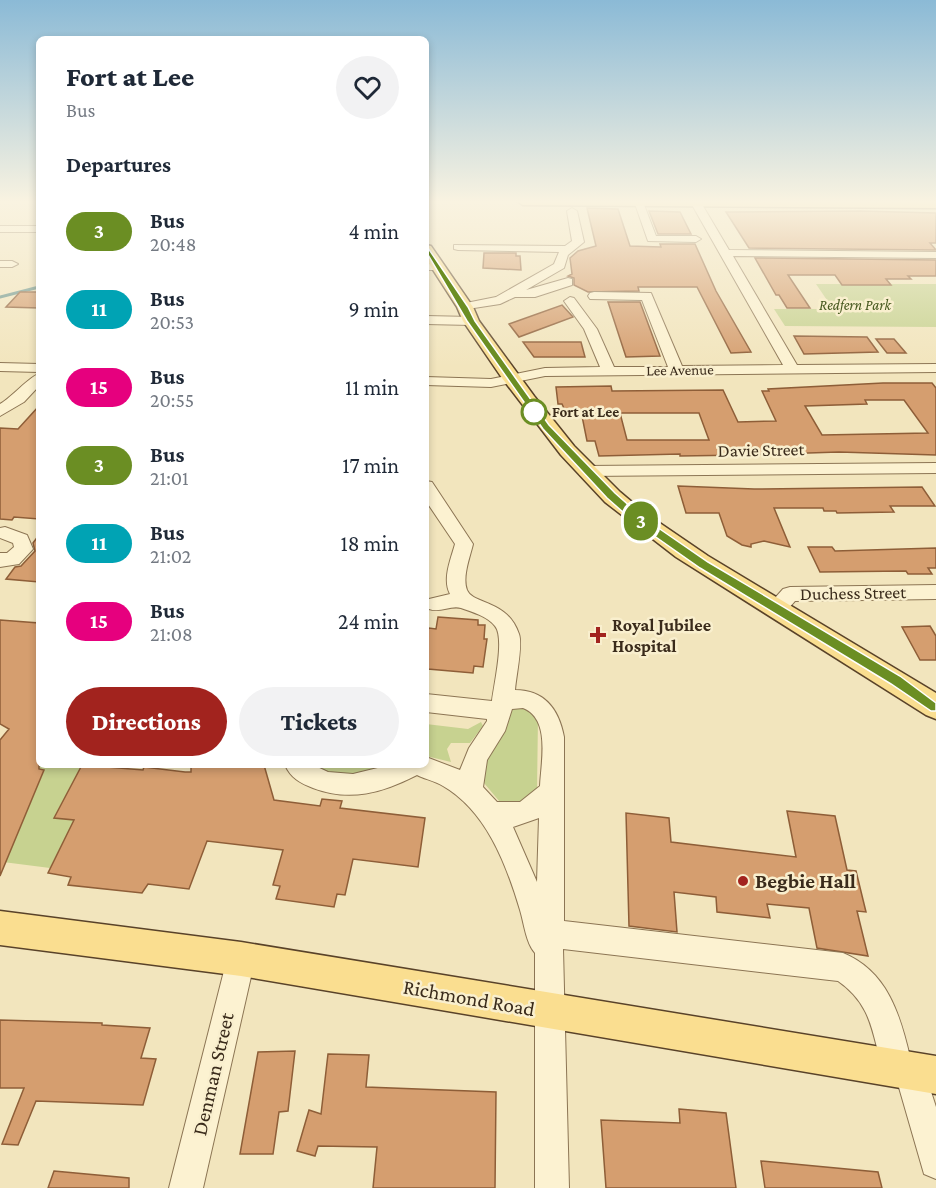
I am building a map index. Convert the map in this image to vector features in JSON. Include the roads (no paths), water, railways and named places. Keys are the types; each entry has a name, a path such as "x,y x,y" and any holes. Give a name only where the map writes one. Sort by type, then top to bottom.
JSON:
{"main road":[{"path":"432,267 468,314 546,427 586,471 627,510 669,542 936,707"},
{"name":"Richmond Road","path":"0,928 241,959 915,1072"}],"street":[{"path":"429,320 468,314 492,303 560,266 562,256"},
{"path":"728,256 792,369"},
{"path":"515,292 523,295 568,282"},
{"path":"594,296 647,296 676,370"},
{"path":"570,301 590,329 609,371"},
{"path":"0,367 36,368"},
{"name":"Lee Avenue","path":"429,381 491,383 545,372 936,368"},
{"path":"0,411 19,399 36,381"},
{"name":"Davie Street","path":"586,471 936,468"},
{"path":"431,495 464,544 448,572 456,590 462,599 491,612 508,627 510,636 502,706 497,724 477,755 472,768 478,802"},
{"path":"0,560 12,559 24,549 21,538 2,531"},
{"name":"Duchess Street","path":"776,608 790,594 936,592"},
{"path":"436,604 462,599"},
{"path":"429,703 502,706 515,698 527,699 543,711 559,718 551,792 549,963 552,1188"},
{"path":"299,768 320,780 351,786 378,782 409,768"},
{"path":"424,768 455,780 498,826 529,896 549,963"},
{"path":"478,802 504,816 518,816 537,807 551,792"},
{"path":"549,933 843,967 857,975 872,989 915,1072 936,1162"},
{"name":"Denman Street","path":"186,1188 241,959"}],"waterway":[{"path":"0,297 36,288"}],"place":[{"name":"Fort at Lee","path":"534,412"},
{"name":"Royal Jubilee Hospital","path":"598,635"},
{"name":"Begbie Hall","path":"743,881"}],"park label":[{"name":"Redfern Park","path":"855,305"}]}
